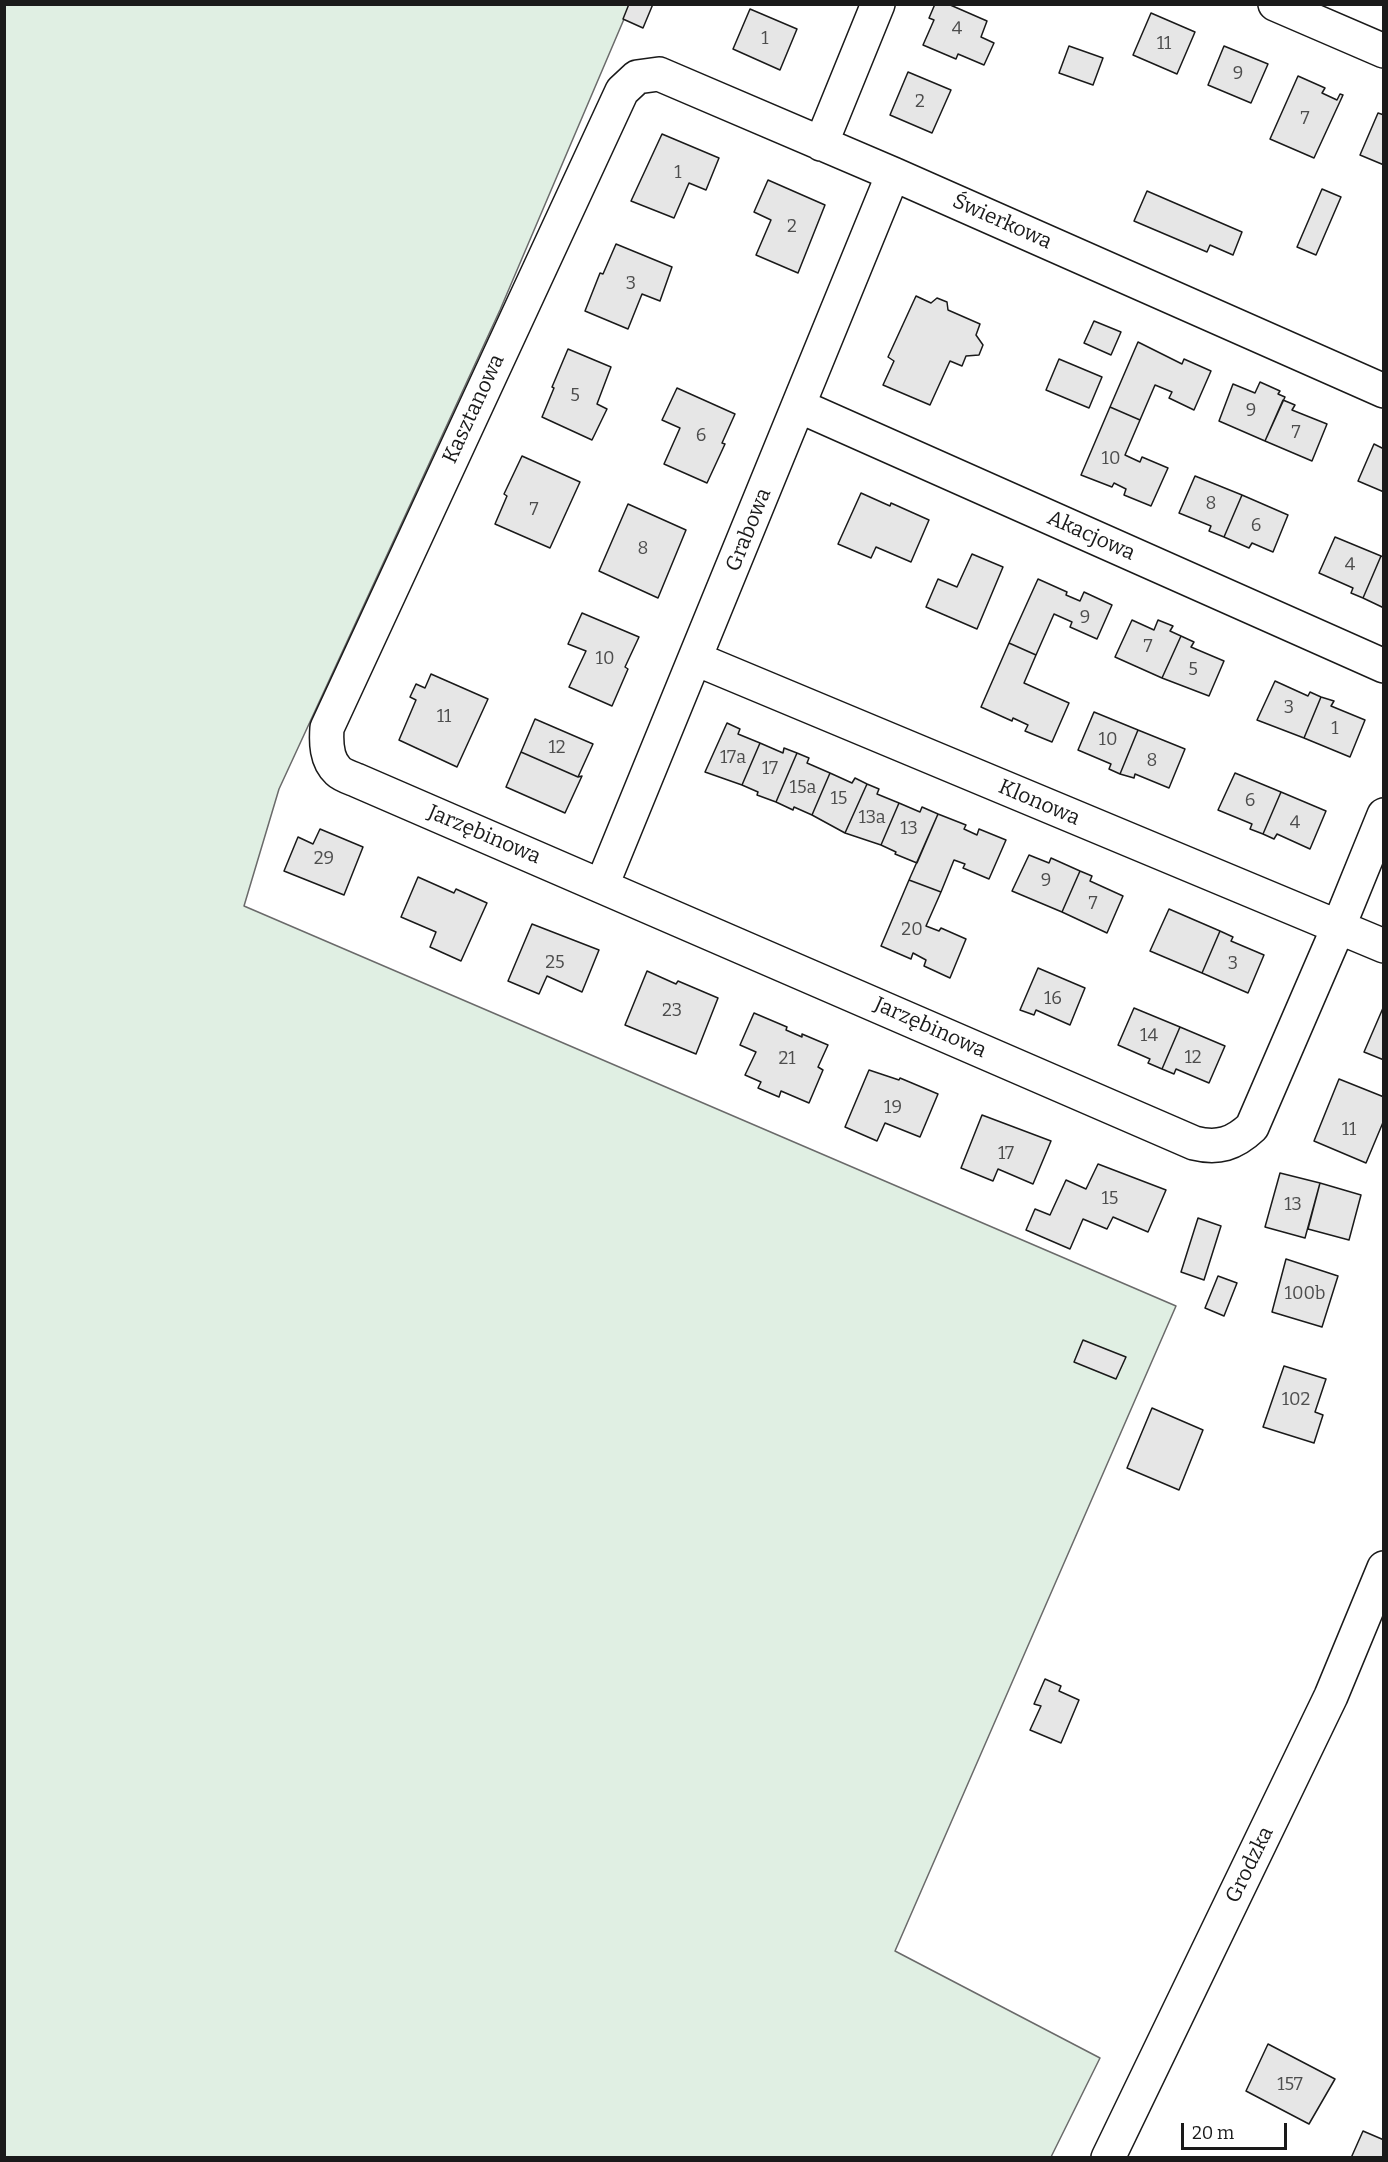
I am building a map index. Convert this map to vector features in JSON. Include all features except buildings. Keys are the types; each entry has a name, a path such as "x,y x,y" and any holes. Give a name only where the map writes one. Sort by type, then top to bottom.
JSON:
{"street":[{"path":"821,144 878,4"},
{"path":"1275,4 1383,51"},
{"name":"Świerkowa","path":"622,91 637,77 659,74 893,174 1383,391"},
{"name":"Kasztanowa","path":"327,728 622,91"},
{"name":"Grabowa","path":"602,885 893,174"},
{"name":"Akacjowa","path":"799,406 1383,666"},
{"name":"Klonowa","path":"696,659 1383,946"},
{"name":"Jarzębinowa","path":"327,728 326,744 338,771 1184,1139 1211,1147 1240,1139 1252,1127 1338,928 1383,815"},
{"name":"Grodzka","path":"1108,2157 1331,1696 1383,1568"}],"green space":[{"path":"5,5 630,5 500,310 279,789 244,906 1176,1306 895,1951 1100,2058 1051,2157 5,2158"}]}
